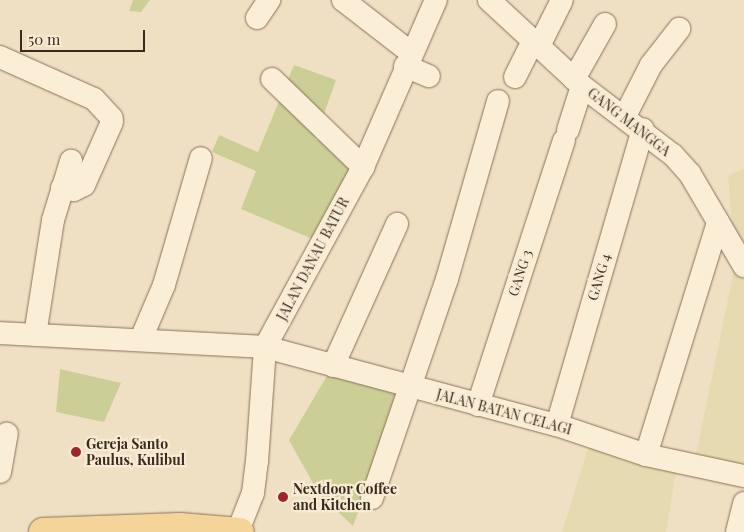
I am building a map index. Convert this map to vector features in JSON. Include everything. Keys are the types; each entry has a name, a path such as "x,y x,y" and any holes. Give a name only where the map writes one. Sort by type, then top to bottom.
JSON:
{"main road":[{"path":"43,532 117,531 180,527 239,532"}],"street":[{"path":"343,0 407,59 429,76"},
{"name":"JALAN DANAU BATUR","path":"239,532 253,492 257,462 265,347 362,167 407,59 436,0"},
{"name":"GANG MANGGA","path":"489,0 578,82 643,129 690,174 744,266"},
{"path":"515,77 562,0"},
{"name":"GANG 3","path":"478,405 566,135 578,82 605,24"},
{"path":"625,116 651,65 679,29"},
{"path":"0,57 94,99 112,120 84,186 74,190 62,188"},
{"path":"272,79 362,167"},
{"path":"372,498 411,388 480,171 498,101"},
{"name":"GANG 4","path":"557,425 643,129"},
{"path":"141,338 164,285 202,158"},
{"path":"35,335 62,188 71,161"},
{"path":"646,455 718,222"},
{"path":"333,366 397,224"},
{"name":"JALAN BATAN CELAGI","path":"0,333 141,338 265,347 411,388 557,425 646,455 744,476"},
{"path":"0,472 7,434"},
{"path":"737,532 744,503"}],"shaded area":[{"path":"744,168 744,473 694,464 735,265 728,176"},
{"path":"591,438 677,467 666,532 562,532"}],"green space":[{"path":"133,0 150,0 141,12 129,11"},
{"path":"294,65 336,80 315,139 358,154 327,245 241,209 256,171 212,152 219,135 258,152"},
{"path":"334,364 404,386 353,526 319,494 289,440"},
{"path":"60,369 121,383 104,422 56,412"}],"place":[{"name":"Gereja Santo Paulus, Kulibul","path":"76,452"},
{"name":"Nextdoor Coffee and Kitchen","path":"283,497"}]}
